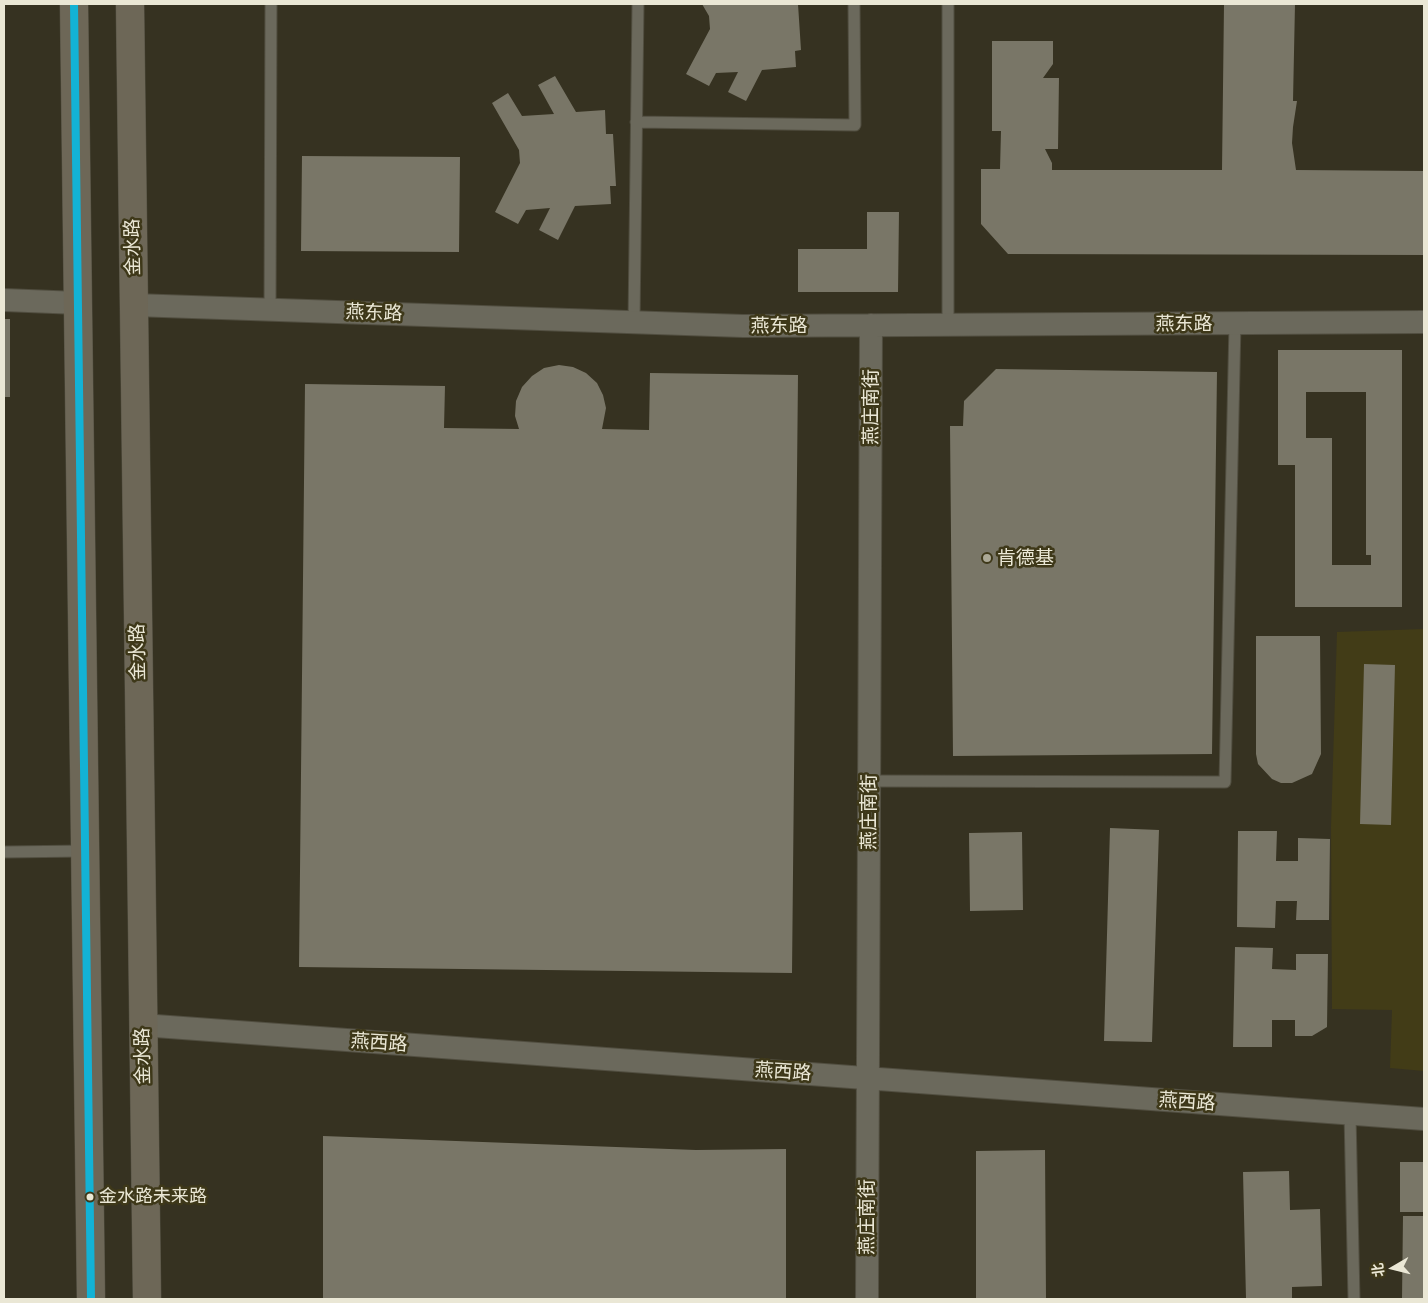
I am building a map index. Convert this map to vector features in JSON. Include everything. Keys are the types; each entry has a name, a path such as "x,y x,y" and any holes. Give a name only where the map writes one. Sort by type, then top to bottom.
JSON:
{"main road":[{"path":"74,4 92,1299"},
{"name":"金水路","path":"130,4 147,1299"}],"street":[{"path":"4,300 78,303"},
{"name":"燕东路","path":"134,305 743,326 1424,322"},
{"name":"燕庄南街","path":"867,1299 871,325"},
{"name":"燕西路","path":"142,1025 1424,1119"}],"lane":[{"path":"270,310 271,4"},
{"path":"634,322 638,4"},
{"path":"636,122 855,125 854,4"},
{"path":"948,4 948,325"},
{"path":"870,781 1225,782 1235,323"},
{"path":"4,852 85,851"},
{"path":"1350,1114 1354,1299"}],"shaded area":[{"path":"1424,629 1424,1071 1390,1068 1392,1010 1332,1009 1331,827 1337,632"}],"building":[{"path":"702,4 798,4 801,50 795,51 796,67 762,70 746,101 728,92 738,72 716,73 709,86 686,74 710,29 709,16"},
{"path":"1224,4 1295,4 1293,101 1297,101 1292,143 1296,170 1424,171 1424,255 1008,254 981,224 981,169 1000,169 1001,131 992,131 992,41 1053,41 1053,64 1043,78 1059,78 1058,149 1045,149 1052,163 1052,170 1222,170"},
{"path":"555,76 576,112 605,110 606,134 613,134 616,186 610,186 611,204 575,206 558,240 539,230 550,208 526,210 518,224 495,212 520,163 519,150 492,103 508,93 522,116 554,114 538,85"},
{"path":"302,156 460,157 459,252 301,251"},
{"path":"867,212 899,212 898,292 798,292 798,249 867,249"},
{"path":"4,319 10,319 10,397 4,397"},
{"path":"1278,350 1402,350 1402,607 1295,607 1295,465 1278,465","holes":["1306,392 1366,392 1366,555 1371,555 1371,565 1332,565 1332,438 1306,438"]},
{"path":"559,365 573,367 586,373 597,383 603,395 606,408 602,429 649,430 650,373 798,375 792,973 299,967 305,384 445,386 444,428 519,429 515,416 516,401 522,387 532,376 544,368"},
{"path":"996,369 1217,372 1212,754 953,756 950,426 963,426 964,401"},
{"path":"1256,636 1320,636 1321,754 1312,774 1292,783 1281,783 1272,779 1258,764 1256,754"},
{"path":"1364,664 1395,665 1391,825 1360,824"},
{"path":"1110,828 1159,830 1152,1042 1104,1041"},
{"path":"1238,831 1277,831 1276,861 1298,861 1298,838 1330,839 1329,920 1296,920 1297,901 1276,901 1275,928 1237,927"},
{"path":"1022,832 1023,910 970,911 969,833"},
{"path":"1235,947 1273,948 1272,969 1296,970 1296,954 1328,954 1327,1027 1312,1036 1295,1036 1295,1020 1272,1020 1272,1047 1233,1047"},
{"path":"323,1136 696,1150 786,1149 786,1299 323,1299"},
{"path":"1045,1150 1046,1299 976,1299 976,1151"},
{"path":"1400,1162 1424,1162 1424,1212 1400,1212"},
{"path":"1289,1171 1290,1210 1320,1209 1322,1286 1292,1287 1292,1299 1246,1299 1243,1172"},
{"path":"1403,1216 1424,1216 1424,1299 1402,1299"}],"transit line":[{"path":"74,4 91,1299"}],"place":[{"name":"肯德基","path":"987,558"},
{"name":"金水路未来路","path":"90,1197"}]}
